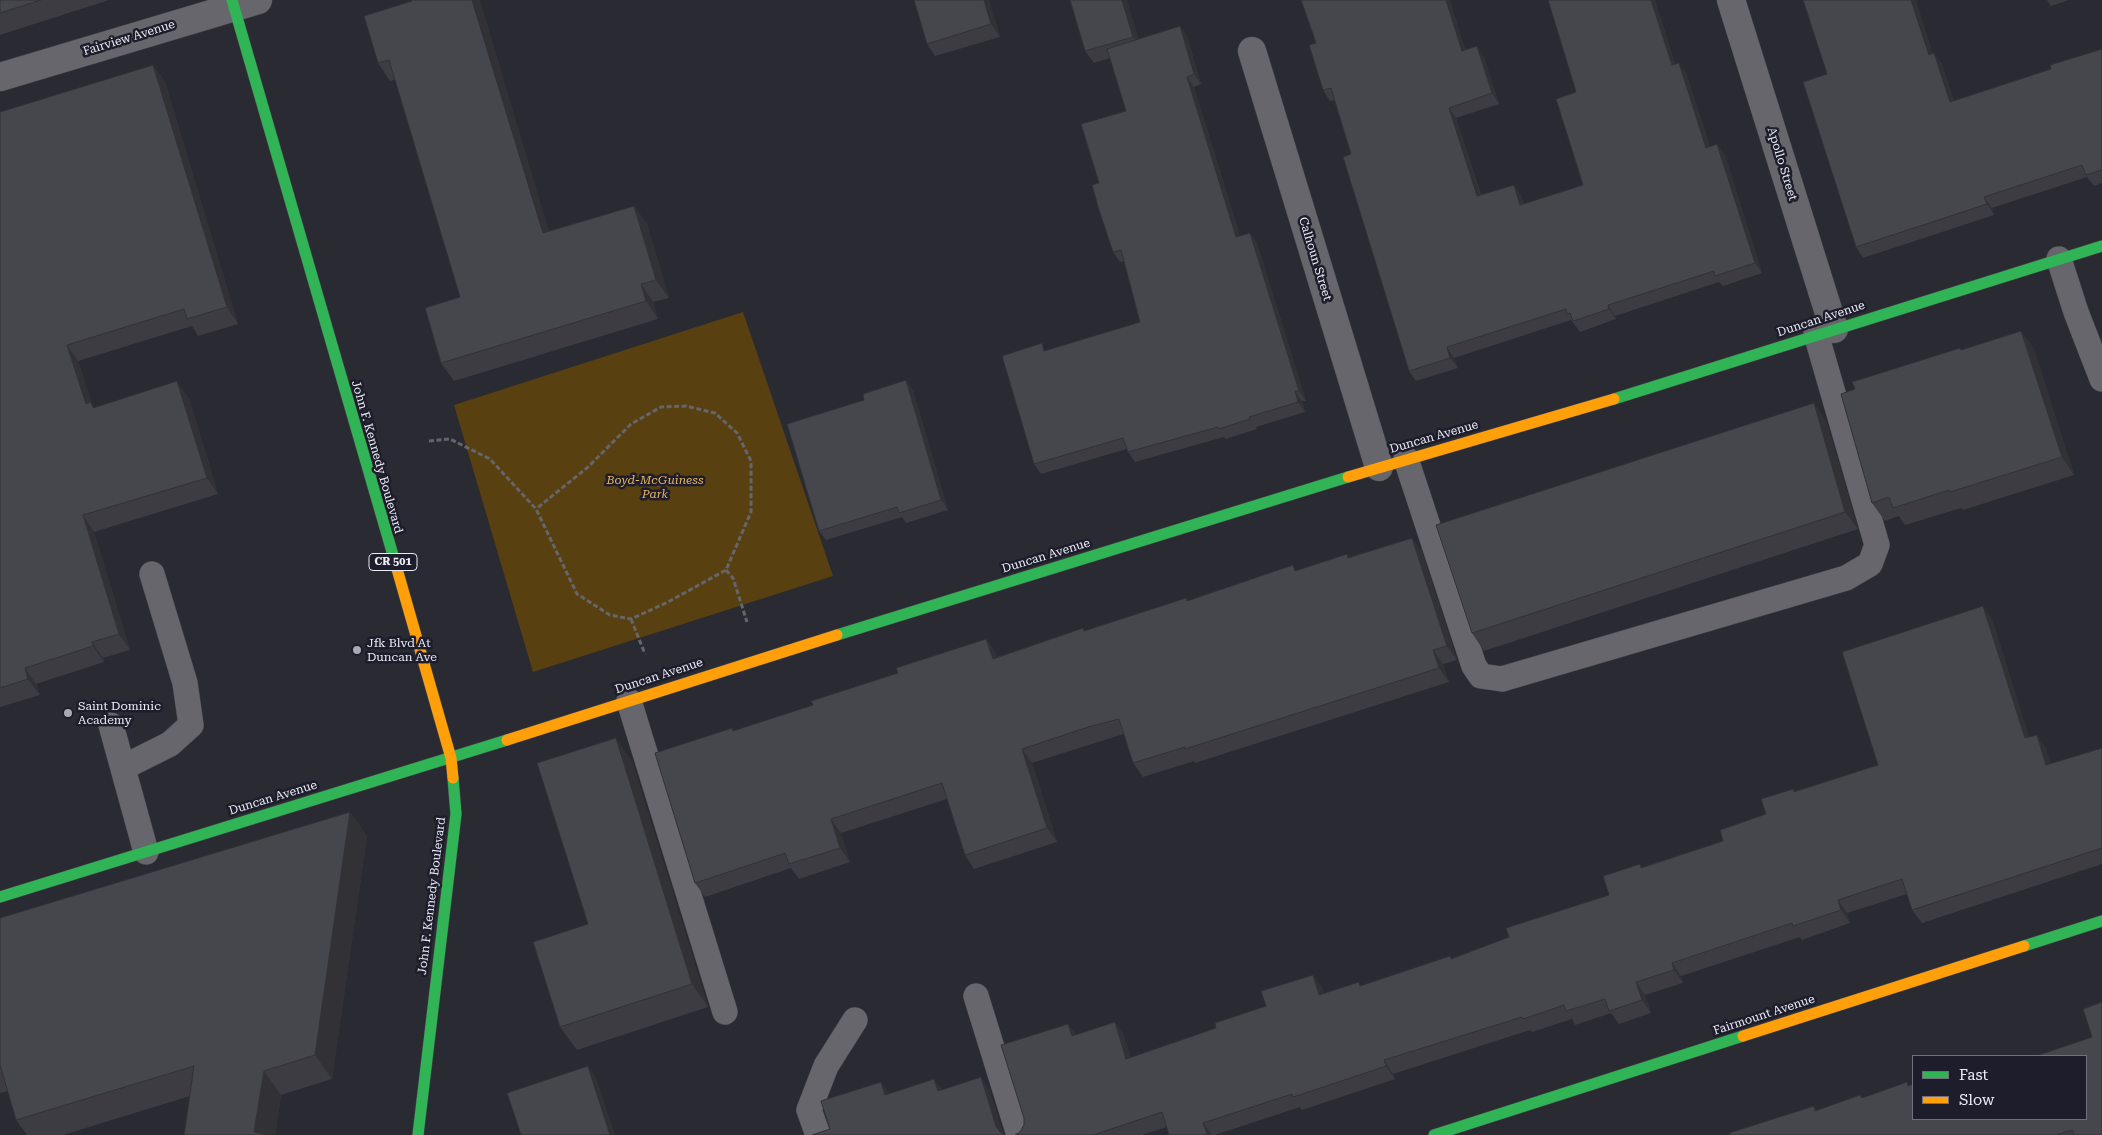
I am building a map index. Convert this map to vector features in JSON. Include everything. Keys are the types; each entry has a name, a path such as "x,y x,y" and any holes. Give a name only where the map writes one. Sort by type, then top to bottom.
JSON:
{"street":[{"name":"Apollo Street","path":"1731,0 1825,332"},
{"name":"Fairview Avenue","path":"0,77 241,2"},
{"name":"John F. Kennedy Boulevard","path":"241,2 451,758 456,814 418,1135"},
{"name":"Calhoun Street","path":"1252,51 1379,467"},
{"name":"Duncan Avenue","path":"0,897 451,758 1379,467 1610,400 2102,246"},
{"name":"Fairmount Avenue","path":"1434,1135 2102,921"}],"lane":[{"path":"2060,259 2076,312 2102,379"},
{"path":"1406,459 1474,666 1481,676 1502,678 1846,578 1870,564 1877,545 1825,332"},
{"path":"124,767 170,744 191,725 185,683 152,574"},
{"path":"629,701 725,1012"},
{"path":"112,725 146,852"},
{"path":"976,996 1019,1135"},
{"path":"818,1135 809,1110 826,1066 855,1020"}],"path":[{"path":"429,440 450,439 490,459 536,509 577,594 610,615 631,619 668,602 726,570 751,512 751,461 736,433 715,413 686,406 661,407 632,424 588,467 536,509"},
{"path":"726,570 733,578 747,622"},
{"path":"631,619 645,654"}],"green space":[{"name":"Boyd-McGuiness Park","path":"743,312 833,576 533,672 454,405"}],"building":[{"path":"0,0 41,0 0,13"},
{"path":"411,0 472,0 543,233 634,206 656,280 641,284 646,301 441,363 425,308 460,297 389,60 378,63 364,16"},
{"path":"914,0 984,0 991,24 927,44"},
{"path":"1070,0 1122,0 1133,37 1085,51"},
{"path":"1301,0 1446,0 1462,51 1477,46 1492,93 1449,108 1477,196 1514,185 1520,205 1583,185 1556,99 1576,92 1548,0 1651,0 1672,65 1679,63 1706,148 1717,144 1755,263 1715,276 1714,271 1608,305 1609,309 1573,321 1570,313 1567,314 1566,309 1447,347 1450,358 1409,371 1343,157 1351,154 1331,88 1323,90 1309,45 1316,43"},
{"path":"1803,0 1911,0 1929,55 1934,53 1950,102 2051,69 2050,65 2102,49 2102,170 2086,175 2082,165 1984,197 1987,204 1856,247 1803,82 1827,74"},
{"path":"1180,26 1194,74 1187,77 1236,237 1250,233 1299,391 1295,391 1298,402 1249,417 1250,419 1219,429 1218,427 1128,452 1123,438 1034,464 1002,356 1042,343 1044,351 1140,322 1121,250 1113,252 1099,210 1092,185 1099,183 1081,124 1126,111 1107,49"},
{"path":"153,65 227,307 187,319 184,309 67,345 86,404 91,402 93,408 177,381 207,478 83,515 119,634 92,642 93,646 25,668 28,679 0,688 0,112"},
{"path":"2021,331 2062,457 1893,508 1889,497 1872,503 1841,394 1855,389 1852,382"},
{"path":"906,380 941,500 899,513 897,507 819,531 787,424 864,400 863,394"},
{"path":"1814,403 1845,512 1472,633 1436,525"},
{"path":"1412,538 1447,646 1433,650 1439,668 1185,749 1185,747 1133,763 1119,719 1088,727 1022,749 1047,828 965,855 942,783 831,819 840,848 789,864 785,853 695,883 655,753 732,728 733,731 813,705 811,701 898,673 896,668 986,639 993,659 1083,628 1084,631 1186,598 1187,601 1293,565 1295,571 1347,554 1348,558"},
{"path":"1983,606 2025,738 2037,735 2046,765 2102,748 2102,848 1912,910 1902,879 1838,900 1841,910 1793,926 1792,923 1672,963 1674,970 1636,982 1642,1000 1609,1011 1605,999 1566,1011 1564,1005 1523,1019 1522,1017 1384,1060 1386,1066 1293,1097 1292,1094 1203,1123 1207,1134 1169,1135 1162,1112 1093,1135 1015,1135 1020,1132 1024,1125 1024,1118 1001,1045 1068,1024 1072,1036 1115,1022 1126,1059 1216,1028 1215,1023 1266,1006 1261,991 1313,975 1319,995 1359,982 1360,986 1450,956 1451,959 1509,937 1506,928 1609,895 1603,876 1640,864 1641,868 1723,841 1720,830 1766,814 1761,799 1793,789 1794,792 1878,765 1842,652"},
{"path":"616,738 692,984 560,1027 533,942 588,924 537,763"},
{"path":"350,812 315,1055 264,1071 254,1132 265,1135 184,1135 194,1066 16,1120 0,1065 0,918"},
{"path":"2102,1002 2102,1135 2074,1135 2072,1130 2056,1135 1727,1135 1814,1106 1815,1111 1860,1095 1862,1098 1907,1082 1908,1086 1912,1084 1912,1120 2087,1120 2087,1055 2039,1055 2092,1037 2083,1009"},
{"path":"588,1066 610,1135 521,1135 507,1093"},
{"path":"981,1077 996,1126 1005,1135 812,1135 830,1129 821,1101 881,1082 885,1095 934,1079 938,1091"}],"traffic: fast":[{"path":"232,0 397,569"},
{"path":"1614,399 2102,246"},
{"path":"837,635 1348,477"},
{"path":"0,897 507,740"},
{"path":"418,1135 456,814 453,778"},
{"path":"2024,946 2102,921"},
{"path":"1434,1135 1743,1036"}],"traffic: slow":[{"path":"1348,477 1614,399"},
{"path":"397,569 451,758 453,778"},
{"path":"507,740 837,635"},
{"path":"1743,1036 2024,946"}],"place":[{"name":"Jfk Blvd At Duncan Ave","path":"357,650"},
{"name":"Saint Dominic Academy","path":"68,713"}]}
